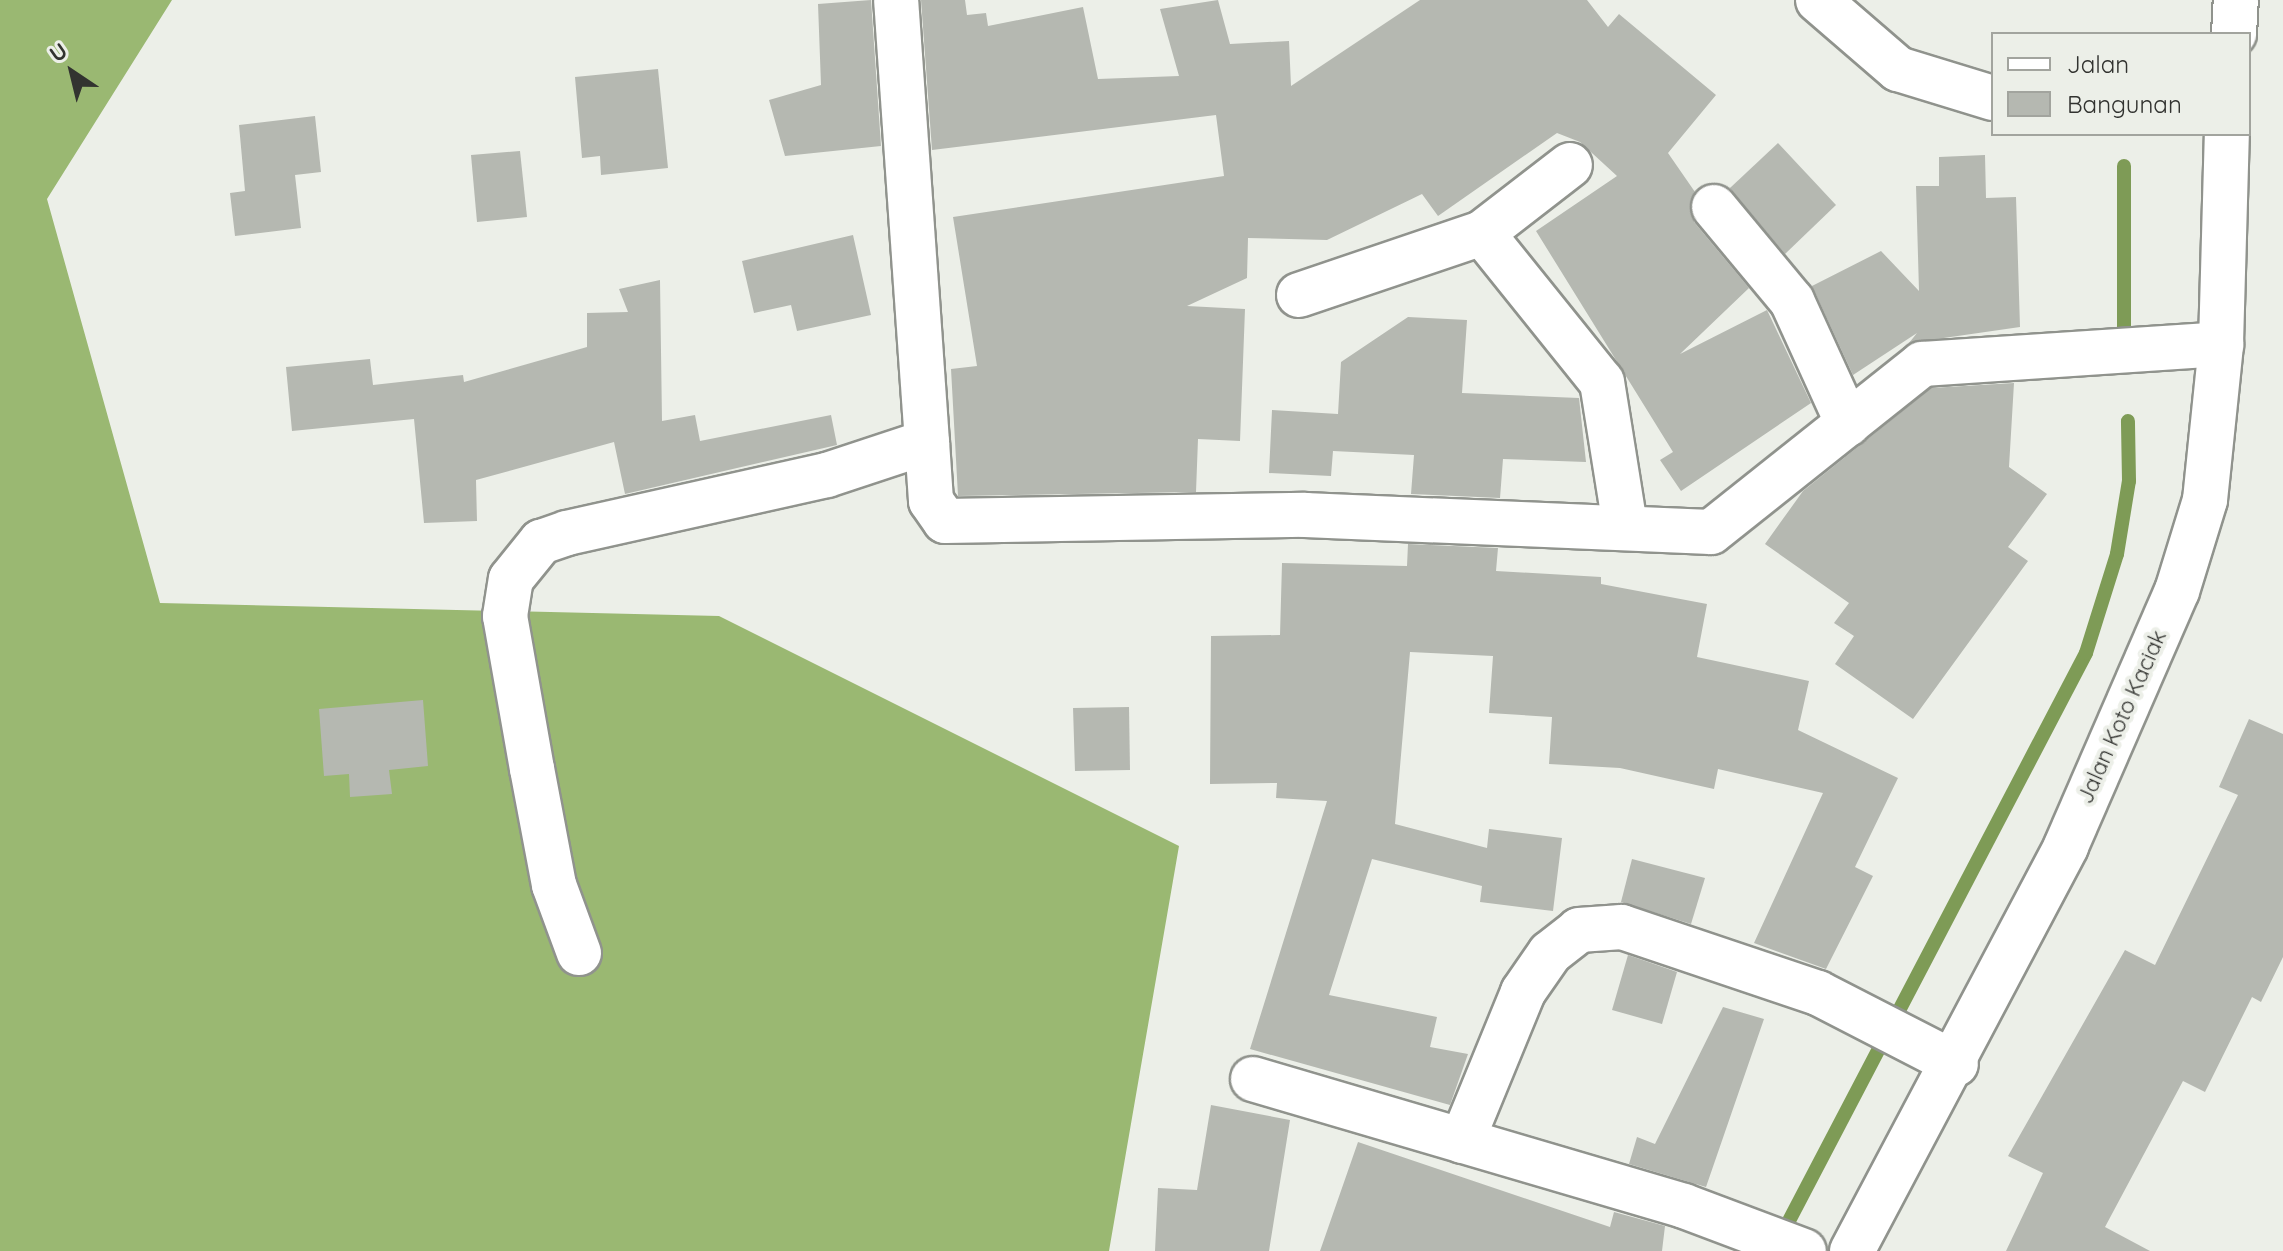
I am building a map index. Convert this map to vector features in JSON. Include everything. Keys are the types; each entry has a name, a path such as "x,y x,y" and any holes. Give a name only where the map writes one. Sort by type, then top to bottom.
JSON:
{"street":[{"path":"896,0 933,509 945,521 1305,515 1711,532 1922,364 2207,344"},
{"path":"1818,0 1898,69 1991,97"},
{"path":"2234,32 2236,0"},
{"name":"Jalan Koto Kaciak","path":"1852,1251 1946,1058 2066,846 2177,591 2205,500 2207,344 2227,136"},
{"path":"1299,295 1482,233 1570,165"},
{"path":"1714,207 1792,301 1848,424"},
{"path":"1482,233 1602,382 1625,526"},
{"path":"579,953 554,885 532,769 505,616 511,579 541,542 554,537 827,475 927,442"},
{"path":"1462,1141 1523,992 1550,953 1579,930 1622,927 1818,993 1946,1058"},
{"path":"1253,1079 1758,1230 1802,1250"}],"green space":[{"path":"0,0 172,0 47,199 160,603 719,616 1179,846 1109,1251 0,1251"}],"building":[{"path":"871,0 881,146 785,156 769,100 821,85 818,4"},
{"path":"921,0 965,0 967,15 986,13 988,26 1083,7 1098,79 1179,76 1160,9 1218,0 1230,44 1289,41 1291,86 1420,0 1587,0 1608,27 1619,14 1716,95 1668,153 1695,192 1694,222 1749,288 1680,354 1767,310 1811,403 1681,491 1660,460 1673,452 1536,231 1617,176 1580,142 1557,133 1438,216 1422,194 1327,240 1248,238 1247,278 1187,306 1245,309 1240,441 1198,439 1196,492 958,496 951,369 977,366 953,217 1224,176 1216,115 932,150"},
{"path":"658,69 668,168 601,175 600,156 582,158 575,77"},
{"path":"315,116 321,172 295,175 301,228 235,236 230,193 245,191 239,125"},
{"path":"1778,143 1836,205 1785,254 1730,188"},
{"path":"520,151 527,217 477,222 471,155"},
{"path":"1985,155 1986,198 2016,197 2020,327 1909,343 1917,333 1853,375 1812,286 1881,251 1919,291 1916,186 1939,186 1939,157"},
{"path":"853,235 871,315 797,331 791,305 754,313 742,261"},
{"path":"660,280 662,421 695,415 700,441 831,415 837,445 625,494 614,442 476,480 477,521 424,523 414,419 292,431 286,367 370,359 373,385 463,375 464,382 587,347 587,313 628,312 619,289"},
{"path":"1408,317 1467,320 1462,393 1579,398 1586,462 1503,459 1500,498 1411,494 1414,455 1333,451 1331,476 1269,473 1272,410 1338,414 1341,362"},
{"path":"2014,383 2009,467 2047,494 2008,547 2028,561 1913,719 1835,664 1854,636 1834,623 1849,603 1765,544 1803,491 1931,388"},
{"path":"1408,544 1498,548 1496,571 1601,577 1601,584 1707,604 1697,657 1809,681 1798,730 1898,778 1855,867 1873,876 1826,969 1754,943 1823,793 1718,769 1714,789 1620,768 1549,764 1552,717 1489,713 1493,656 1410,652 1395,824 1487,848 1489,829 1562,838 1553,911 1480,902 1482,886 1372,859 1329,995 1437,1017 1430,1047 1468,1054 1450,1105 1250,1049 1327,801 1276,798 1277,783 1210,784 1211,636 1280,635 1282,563 1407,566"},
{"path":"423,700 428,766 389,770 392,794 350,797 349,774 324,776 319,709"},
{"path":"1129,707 1130,770 1075,771 1073,708"},
{"path":"2249,719 2283,734 2283,957 2261,1002 2252,997 2205,1092 2183,1081 2105,1227 2150,1251 2006,1251 2043,1173 2008,1156 2125,950 2155,965 2238,795 2219,787"},
{"path":"1632,859 1705,878 1691,924 1621,902"},
{"path":"1628,955 1677,972 1662,1024 1612,1010"},
{"path":"1723,1007 1764,1019 1706,1187 1629,1164 1637,1137 1655,1144"},
{"path":"1211,1105 1290,1120 1269,1251 1155,1251 1158,1188 1197,1190"},
{"path":"1358,1142 1610,1227 1614,1212 1665,1226 1662,1251 1320,1251"}],"waterway":[{"path":"2124,166 2124,335"},
{"path":"1781,1236 2086,653 2117,554 2129,481 2128,421"}]}
